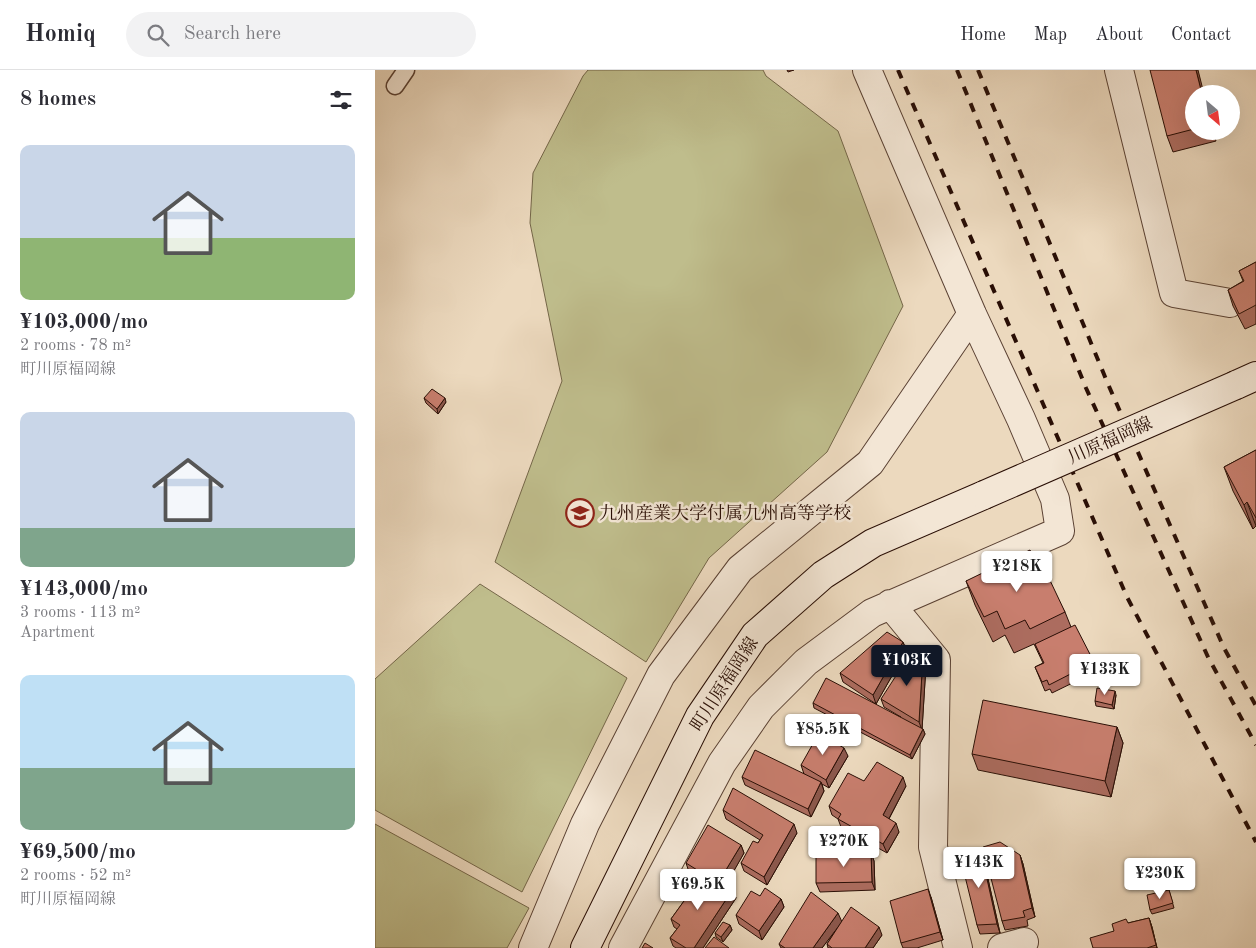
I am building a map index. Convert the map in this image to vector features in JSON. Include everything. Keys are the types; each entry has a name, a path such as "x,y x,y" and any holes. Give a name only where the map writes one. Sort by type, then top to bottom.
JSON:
{"street":[{"path":"623,948 722,763 761,707 806,662 871,612 1060,531 1055,498 972,314 867,70"},
{"path":"1119,70 1174,293 1230,303"},
{"path":"533,948 585,824 661,675 740,569 870,462 972,314"},
{"name":"川原福岡線","path":"984,495 1246,381"},
{"name":"町川原福岡線","path":"585,948 700,716 755,635 823,575 873,543 984,495"},
{"path":"890,604 936,660 933,847 958,948"}],"lane":[{"path":"395,86 406,70"}],"shaded area":[{"path":"588,70 763,70 766,76 838,131 903,306 827,452 709,558 646,662 495,562 562,381 530,223 533,173 583,76"},
{"path":"480,584 627,678 522,892 375,810 375,679"},
{"path":"375,824 529,908 507,948 375,948"}],"building":[{"path":"1150,70 1196,70 1200,85 1185,85 1185,131 1167,136"},
{"path":"1256,262 1256,305 1239,314 1228,290 1244,281 1239,271"},
{"path":"432,389 445,398 437,409 424,398"},
{"path":"1256,450 1256,518 1247,502 1244,505 1224,467"},
{"path":"1030,550 1042,573 1046,572 1065,612 1030,629 1025,620 1005,629 997,611 984,617 966,581"},
{"path":"1075,625 1094,662 1049,685 1047,680 1042,682 1035,667 1044,663 1035,644"},
{"path":"887,632 903,642 873,695 840,673"},
{"path":"912,651 923,656 919,722 881,699"},
{"path":"826,678 923,729 910,755 813,703"},
{"path":"1097,688 1115,691 1112,705 1095,701"},
{"path":"983,700 1117,727 1105,781 972,754"},
{"path":"819,733 844,748 826,780 801,765"},
{"path":"755,750 821,782 808,809 742,777"},
{"path":"877,762 903,777 883,815 896,823 883,844 838,819 841,814 829,806 848,773 864,781"},
{"path":"733,788 794,824 764,877 741,863 753,841 758,843 763,835 723,810"},
{"path":"708,825 741,845 718,883 686,863"},
{"path":"1000,842 1020,855 1032,908 1023,911 1025,917 1002,921 983,847"},
{"path":"981,852 997,924 977,925 960,856"},
{"path":"871,853 872,882 816,883 816,854"},
{"path":"1181,862 1185,876 1168,879 1166,865"},
{"path":"695,876 719,888 724,883 733,889 694,948 686,948 670,938 680,925 671,919 692,890 686,886"},
{"path":"765,888 781,899 759,931 736,915 751,891 760,896"},
{"path":"928,889 940,932 901,943 890,901"},
{"path":"1169,890 1173,903 1150,910 1147,895"},
{"path":"811,892 838,913 813,948 785,948 779,944"},
{"path":"851,907 879,927 865,948 832,948 827,944"},
{"path":"1149,918 1156,945 1147,948 1093,948 1090,938 1114,931 1112,924 1126,919 1128,923"},
{"path":"723,922 730,925 721,937 715,933"},
{"path":"714,937 729,948 705,948"},
{"path":"645,943 653,948 642,948"}],"railway":[{"path":"898,70 1127,597 1256,842"},
{"path":"957,70 1086,388 1208,657 1256,745"},
{"path":"978,70 1108,384 1224,648 1256,706"}],"place":[{"name":"九州産業大学付属九州高等学校","path":"580,513"}]}
